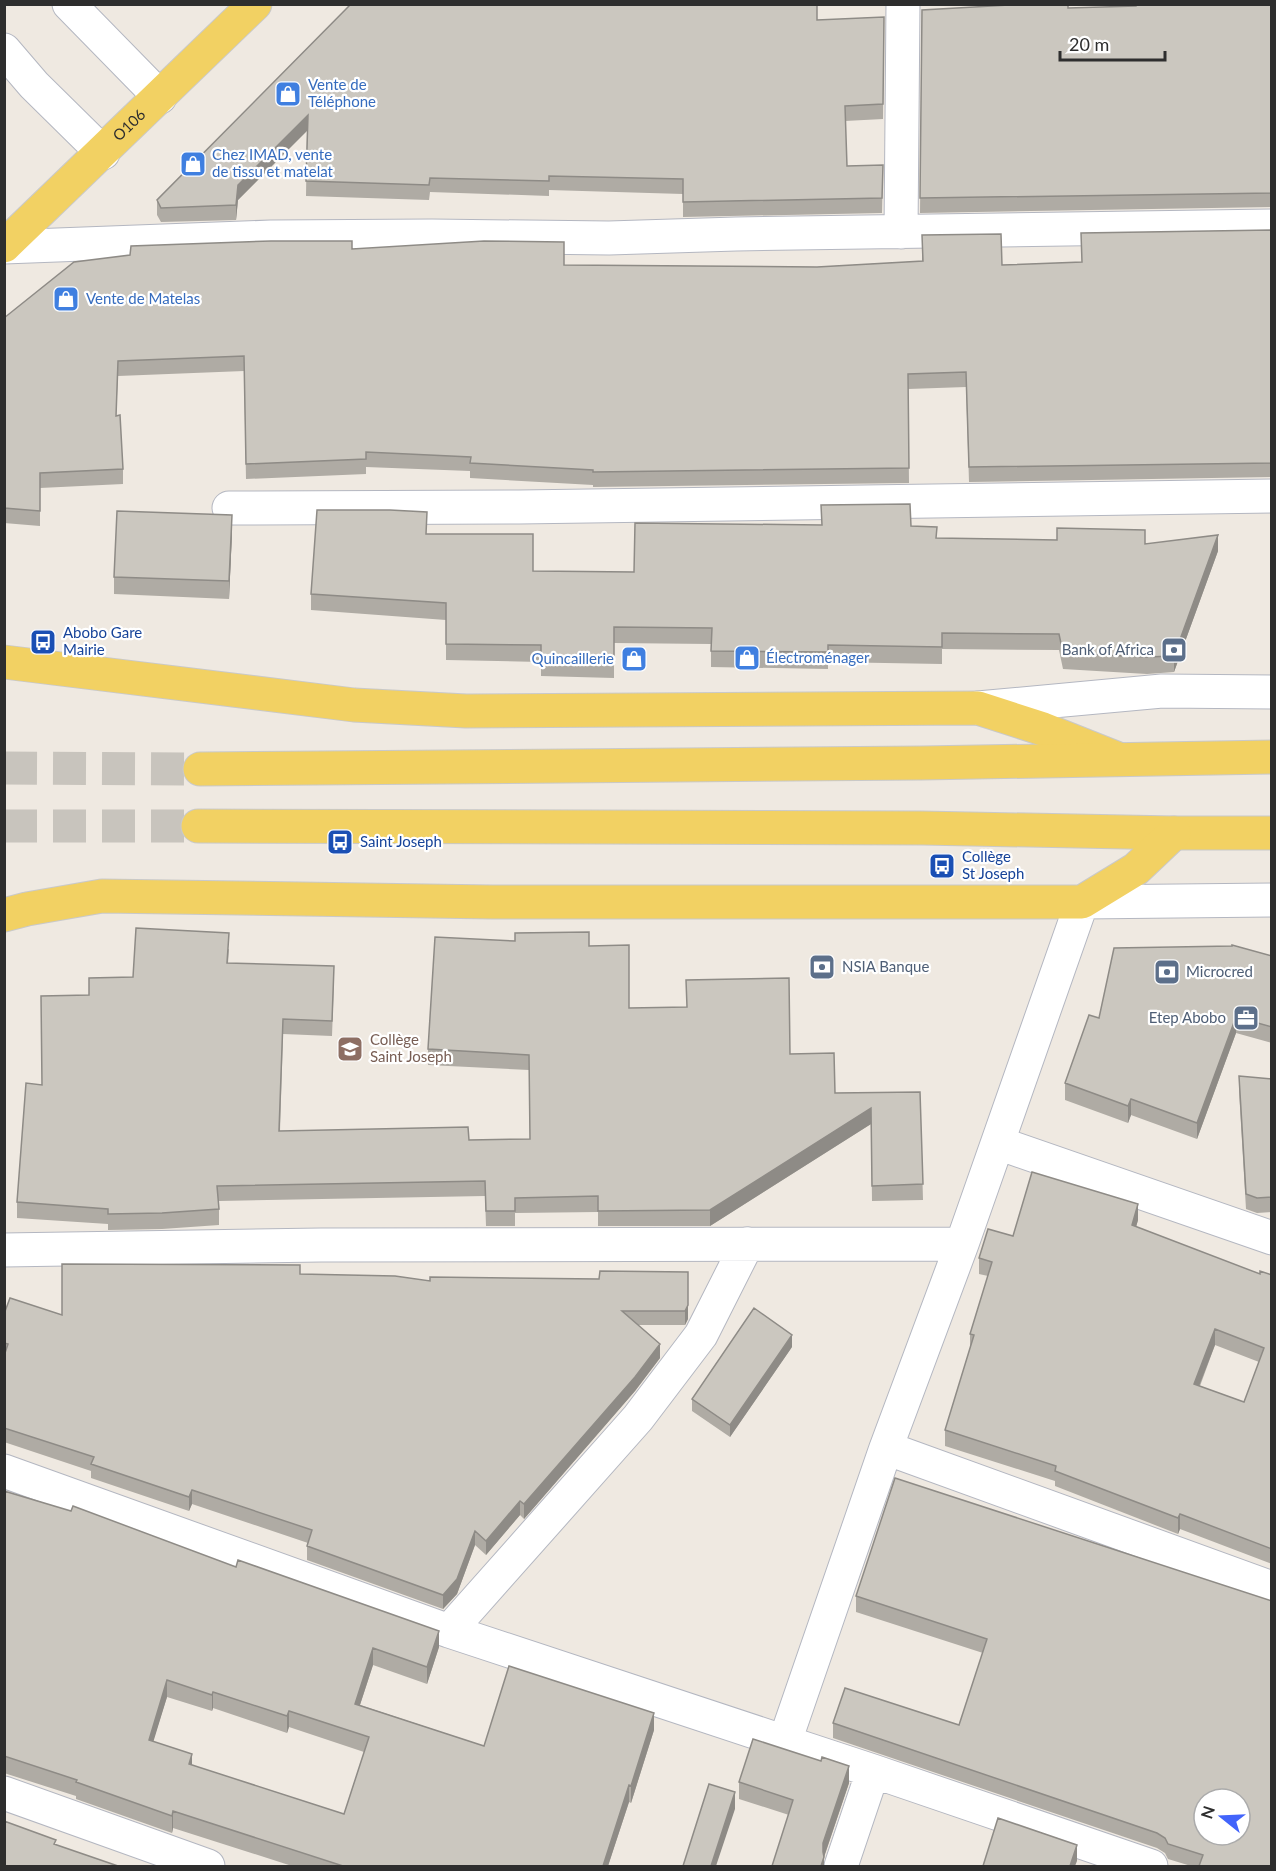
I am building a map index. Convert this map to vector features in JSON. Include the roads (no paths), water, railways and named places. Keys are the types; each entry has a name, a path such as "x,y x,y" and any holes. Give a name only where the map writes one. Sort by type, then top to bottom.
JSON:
{"main road":[{"name":"O106","path":"4,247 255,4"},
{"path":"4,662 354,705 466,711 978,708 1043,729 1116,758"},
{"path":"200,770 1272,757"},
{"path":"198,826 922,828 1272,833"},
{"path":"4,915 102,896 492,902 1082,902 1136,869 1174,833"}],"street":[{"path":"69,4 160,97"},
{"path":"901,232 903,4"},
{"path":"4,50 33,85 103,153"},
{"path":"4,247 271,237 609,238 1272,226"},
{"path":"229,508 519,507 1272,496"},
{"path":"978,708 1162,691 1272,692"},
{"path":"785,1741 886,1448 962,1244 1082,902 1272,900"},
{"path":"998,1143 1272,1238"},
{"path":"448,1631 645,1409 701,1335 747,1244"},
{"path":"4,1250 321,1245 962,1244"},
{"path":"886,1448 1272,1588"},
{"path":"4,1471 448,1631 785,1741 1151,1866"},
{"path":"841,1866 873,1771"},
{"path":"4,1793 208,1866"}],"tunnel":[{"path":"4,768 200,769"},
{"path":"4,826 198,826"}],"place":[{"name":"Vente de Téléphone","path":"288,94"},
{"name":"Chez IMAD, vente de tissu et matelat","path":"193,164"},
{"name":"Vente de Matelas","path":"66,299"},
{"name":"Abobo Gare Mairie","path":"43,642"},
{"name":"Bank of Africa","path":"1174,650"},
{"name":"Électroménager","path":"747,658"},
{"name":"Quincaillerie","path":"634,659"},
{"name":"Saint Joseph","path":"340,842"},
{"name":"Collège St Joseph","path":"942,866"},
{"name":"NSIA Banque","path":"822,967"},
{"name":"Microcred","path":"1167,972"},
{"name":"Etep Abobo","path":"1246,1018"},
{"name":"Collège Saint Joseph","path":"350,1049"}]}
